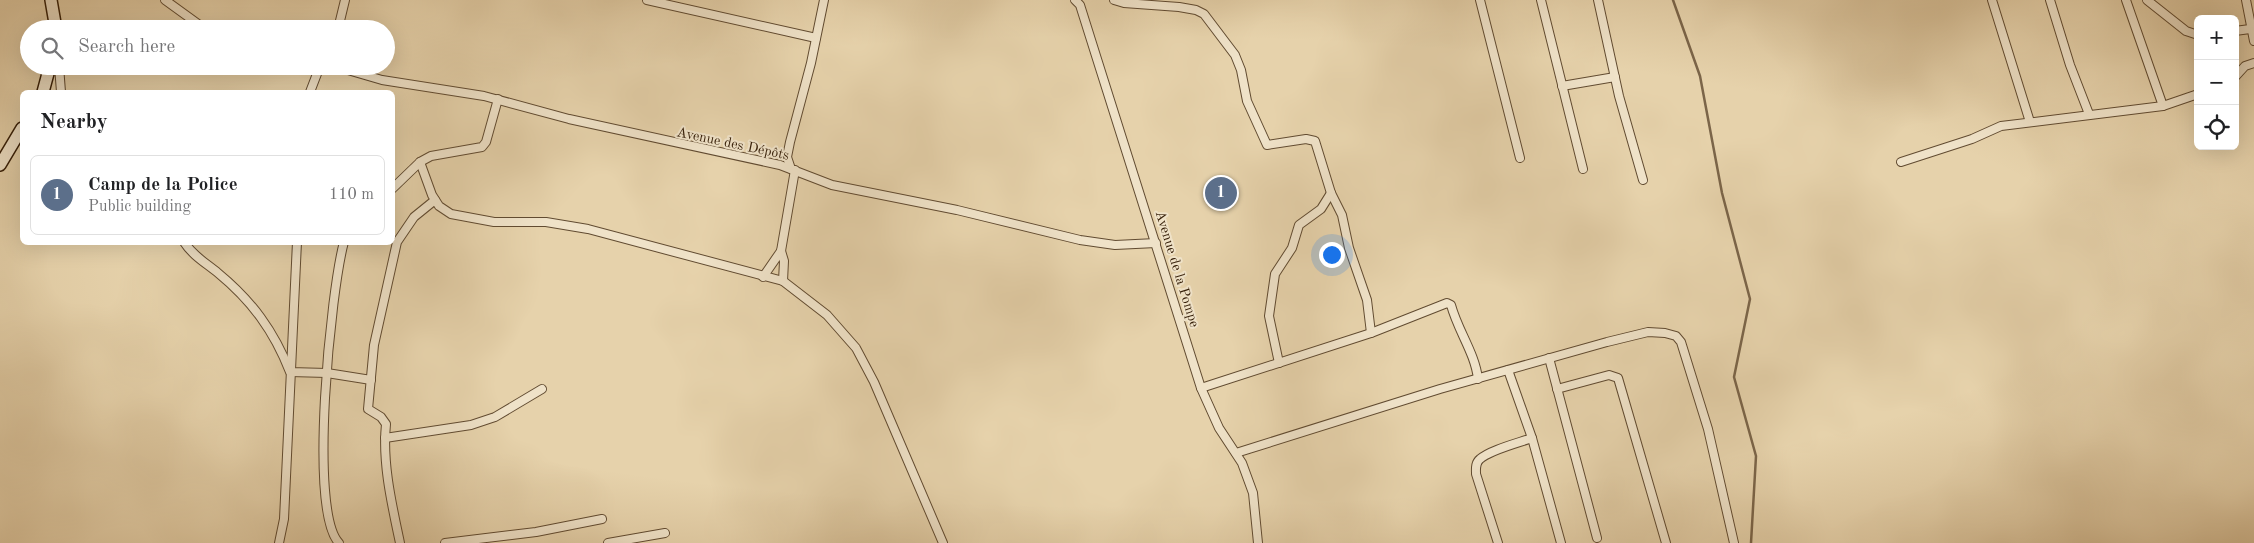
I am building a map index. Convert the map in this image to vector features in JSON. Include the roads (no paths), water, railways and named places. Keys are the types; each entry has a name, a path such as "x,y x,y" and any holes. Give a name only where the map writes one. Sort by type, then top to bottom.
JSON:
{"street":[{"path":"52,0 55,20"},
{"path":"165,0 193,20"},
{"path":"340,20 345,0"},
{"path":"647,0 816,38"},
{"path":"780,165 787,157 824,0"},
{"path":"1114,0 1124,3 1179,7 1196,10 1204,14 1235,55 1241,70 1247,101 1265,143 1269,146 1306,139 1315,141 1331,193 1342,215 1349,248 1365,292 1371,333"},
{"path":"1480,0 1520,158"},
{"path":"1540,0 1583,169"},
{"path":"1598,0 1615,77 1643,180"},
{"path":"1992,0 2030,122"},
{"path":"2050,0 2070,65 2089,114"},
{"path":"2126,0 2163,106"},
{"path":"2146,0 2186,31 2194,34"},
{"path":"2246,0 2250,29 2254,41"},
{"name":"Avenue de la Pompe","path":"1079,2 1201,388 1219,428 1242,463 1253,494 1258,543"},
{"path":"2239,30 2250,29"},
{"path":"2239,72 2246,66 2254,63"},
{"path":"44,90 48,75"},
{"path":"60,75 62,90"},
{"path":"311,90 317,75"},
{"name":"Avenue des Dépôts","path":"365,75 382,80 498,99 578,121 780,165 832,185 957,210 1080,240 1115,245 1156,243"},
{"path":"1562,86 1615,77"},
{"path":"1901,162 1972,139 2001,126 2089,114 2103,115 2163,106 2194,95"},
{"path":"395,186 420,162 444,152 482,147 486,142 498,99"},
{"path":"0,165 20,131"},
{"path":"784,281 784,261 781,251 793,169 787,157"},
{"path":"420,162 427,184 435,200 444,211 451,214 494,222 546,222 588,229 763,277 784,281 827,315 860,354 874,382 943,543"},
{"path":"1279,363 1269,316 1275,274 1292,248 1299,225 1320,209 1331,193"},
{"path":"400,543 390,488 385,420 368,409 374,346 397,242 414,217 435,200"},
{"path":"186,245 194,256 218,273 259,313 272,331 290,372"},
{"path":"279,543 284,519 297,245"},
{"path":"339,543 330,527 326,497 324,419 336,284 343,245"},
{"path":"763,277 781,251"},
{"path":"1201,388 1371,333 1447,303 1451,306 1458,330 1475,362 1478,379"},
{"path":"1236,453 1549,358 1648,332 1666,332 1676,336 1681,342 1699,396 1734,543"},
{"path":"1549,358 1598,538"},
{"path":"1508,370 1532,438 1561,543"},
{"path":"290,372 327,373 371,380"},
{"path":"1557,390 1609,375 1618,378 1666,543"},
{"path":"385,438 477,424 495,417 542,389"},
{"path":"1498,543 1476,474 1476,466 1479,460 1488,455 1532,438"},
{"path":"445,543 536,532 602,520"},
{"path":"608,543 665,533"}],"waterway":[{"path":"1673,0 1700,76 1722,193 1750,299 1734,377 1756,456 1751,543"}],"place":[{"name":"Camp de la Police","path":"1221,193"}]}
